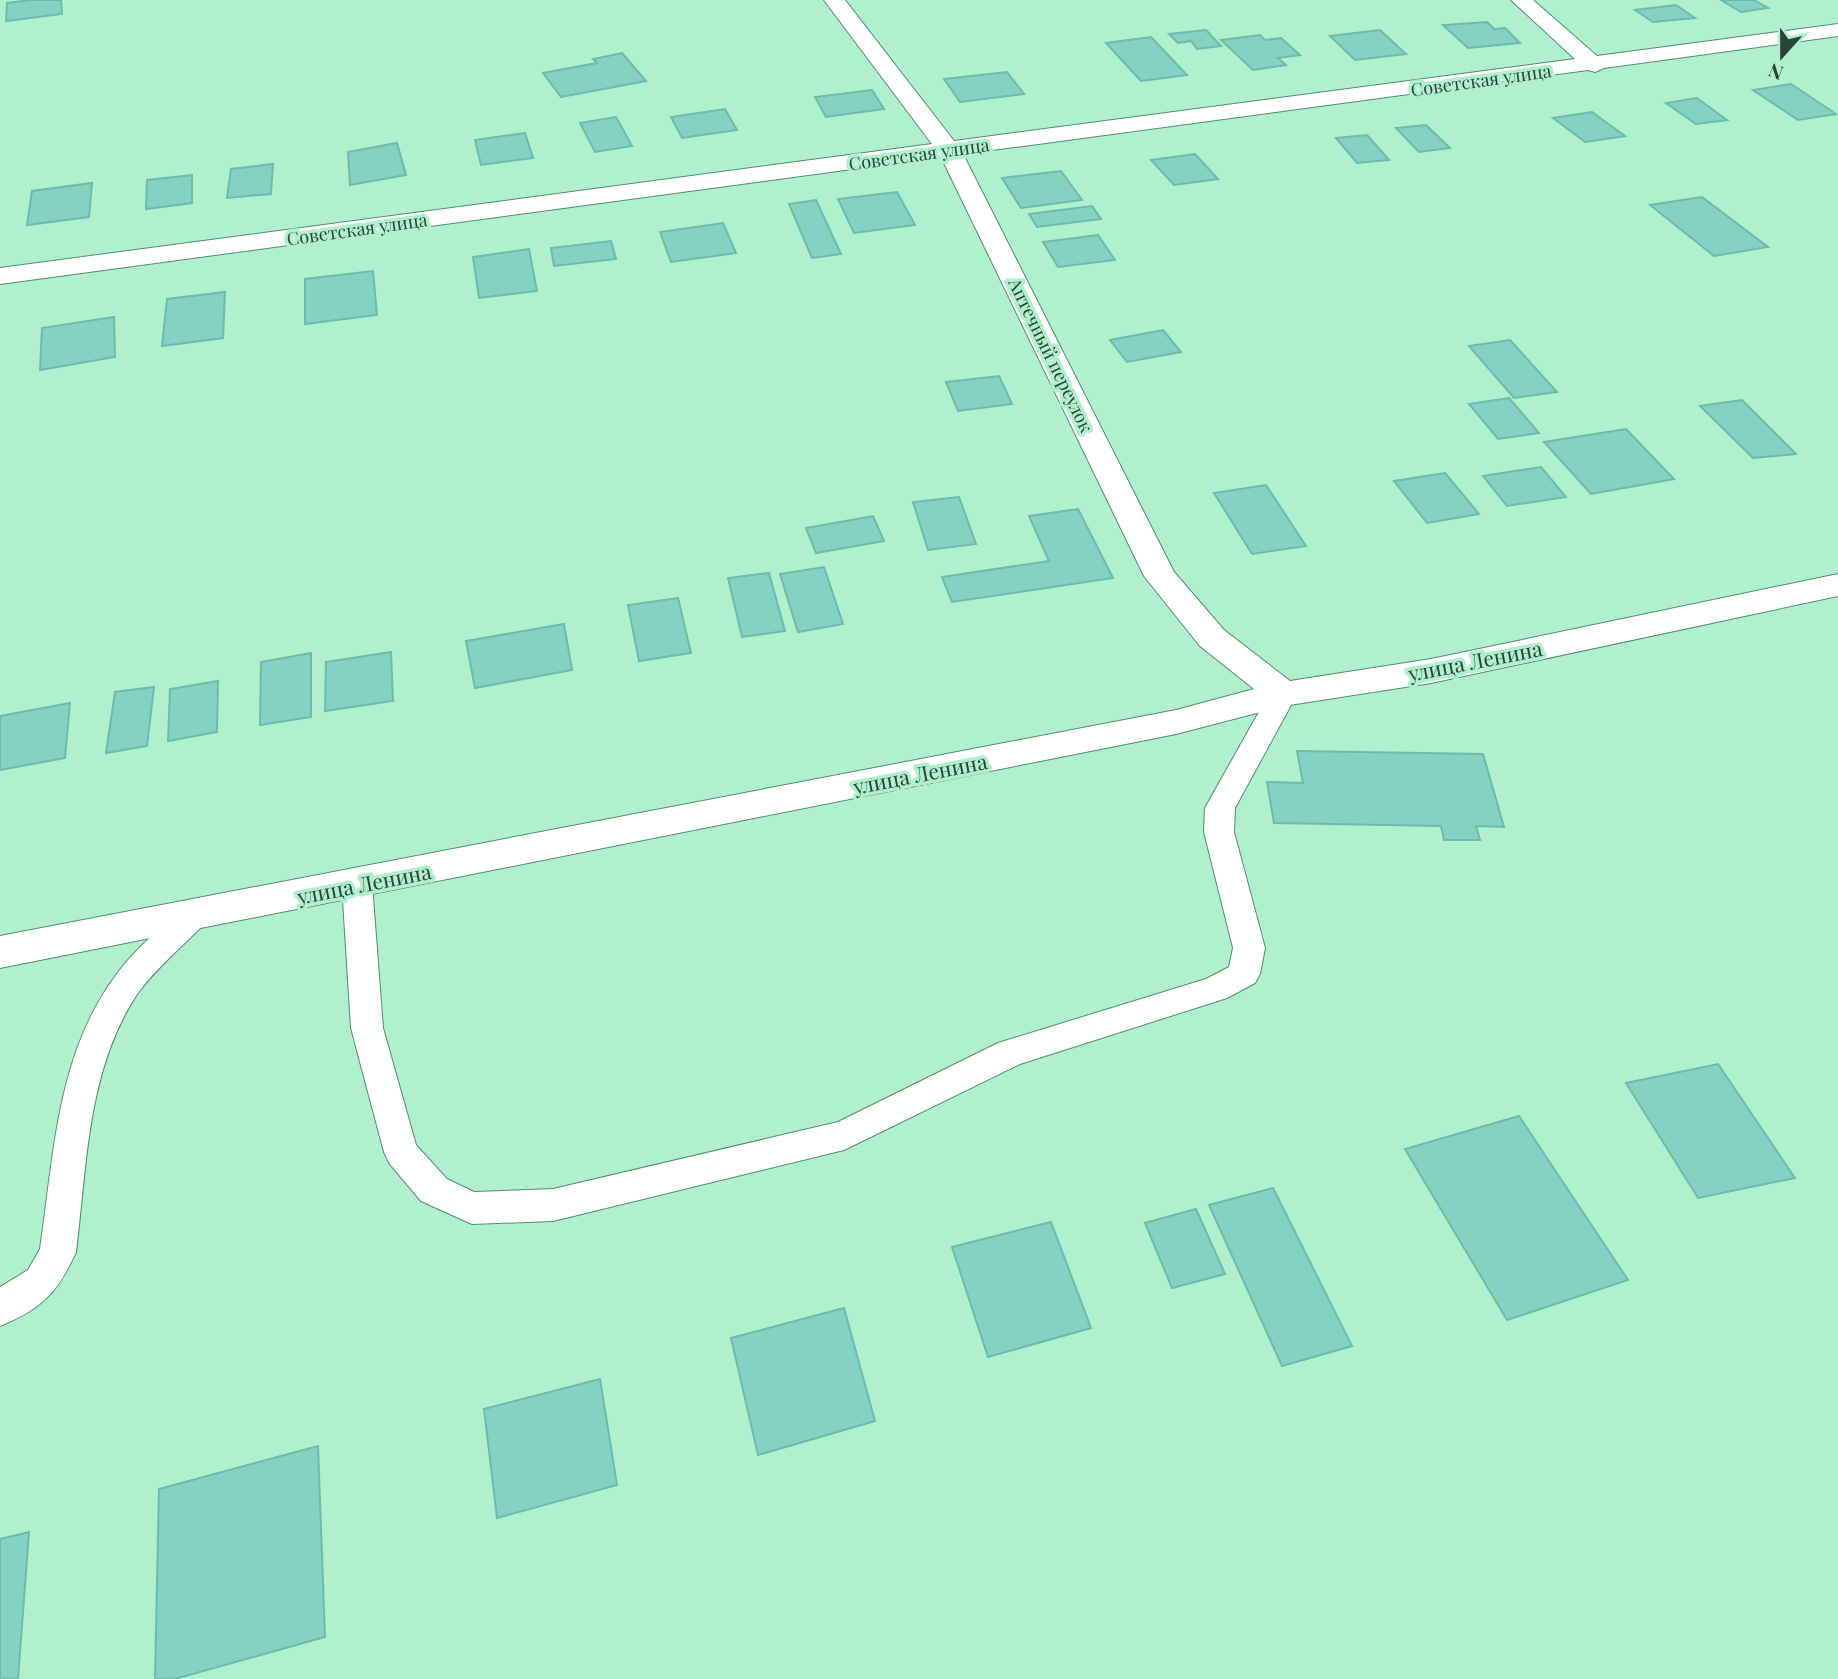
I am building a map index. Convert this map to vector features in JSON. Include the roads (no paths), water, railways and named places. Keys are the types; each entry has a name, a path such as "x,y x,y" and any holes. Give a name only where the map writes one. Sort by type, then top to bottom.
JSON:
{"street":[{"name":"Аптечный переулок","path":"834,0 949,150 1160,576 1212,638 1283,694"},
{"path":"1521,0 1595,65"},
{"name":"Советская улица","path":"0,276 1595,65 1838,30"},
{"name":"улица Ленина","path":"0,952 1176,722 1283,694 1431,671 1838,585"}],"lane":[{"path":"357,884 367,1028 401,1152 434,1190 472,1208 553,1205 844,1135 1010,1053 1216,989 1244,974 1249,948 1219,832 1220,808 1283,694"},
{"path":"0,1308 41,1282 58,1252 80,1088 102,1024 128,982 194,915"}]}
